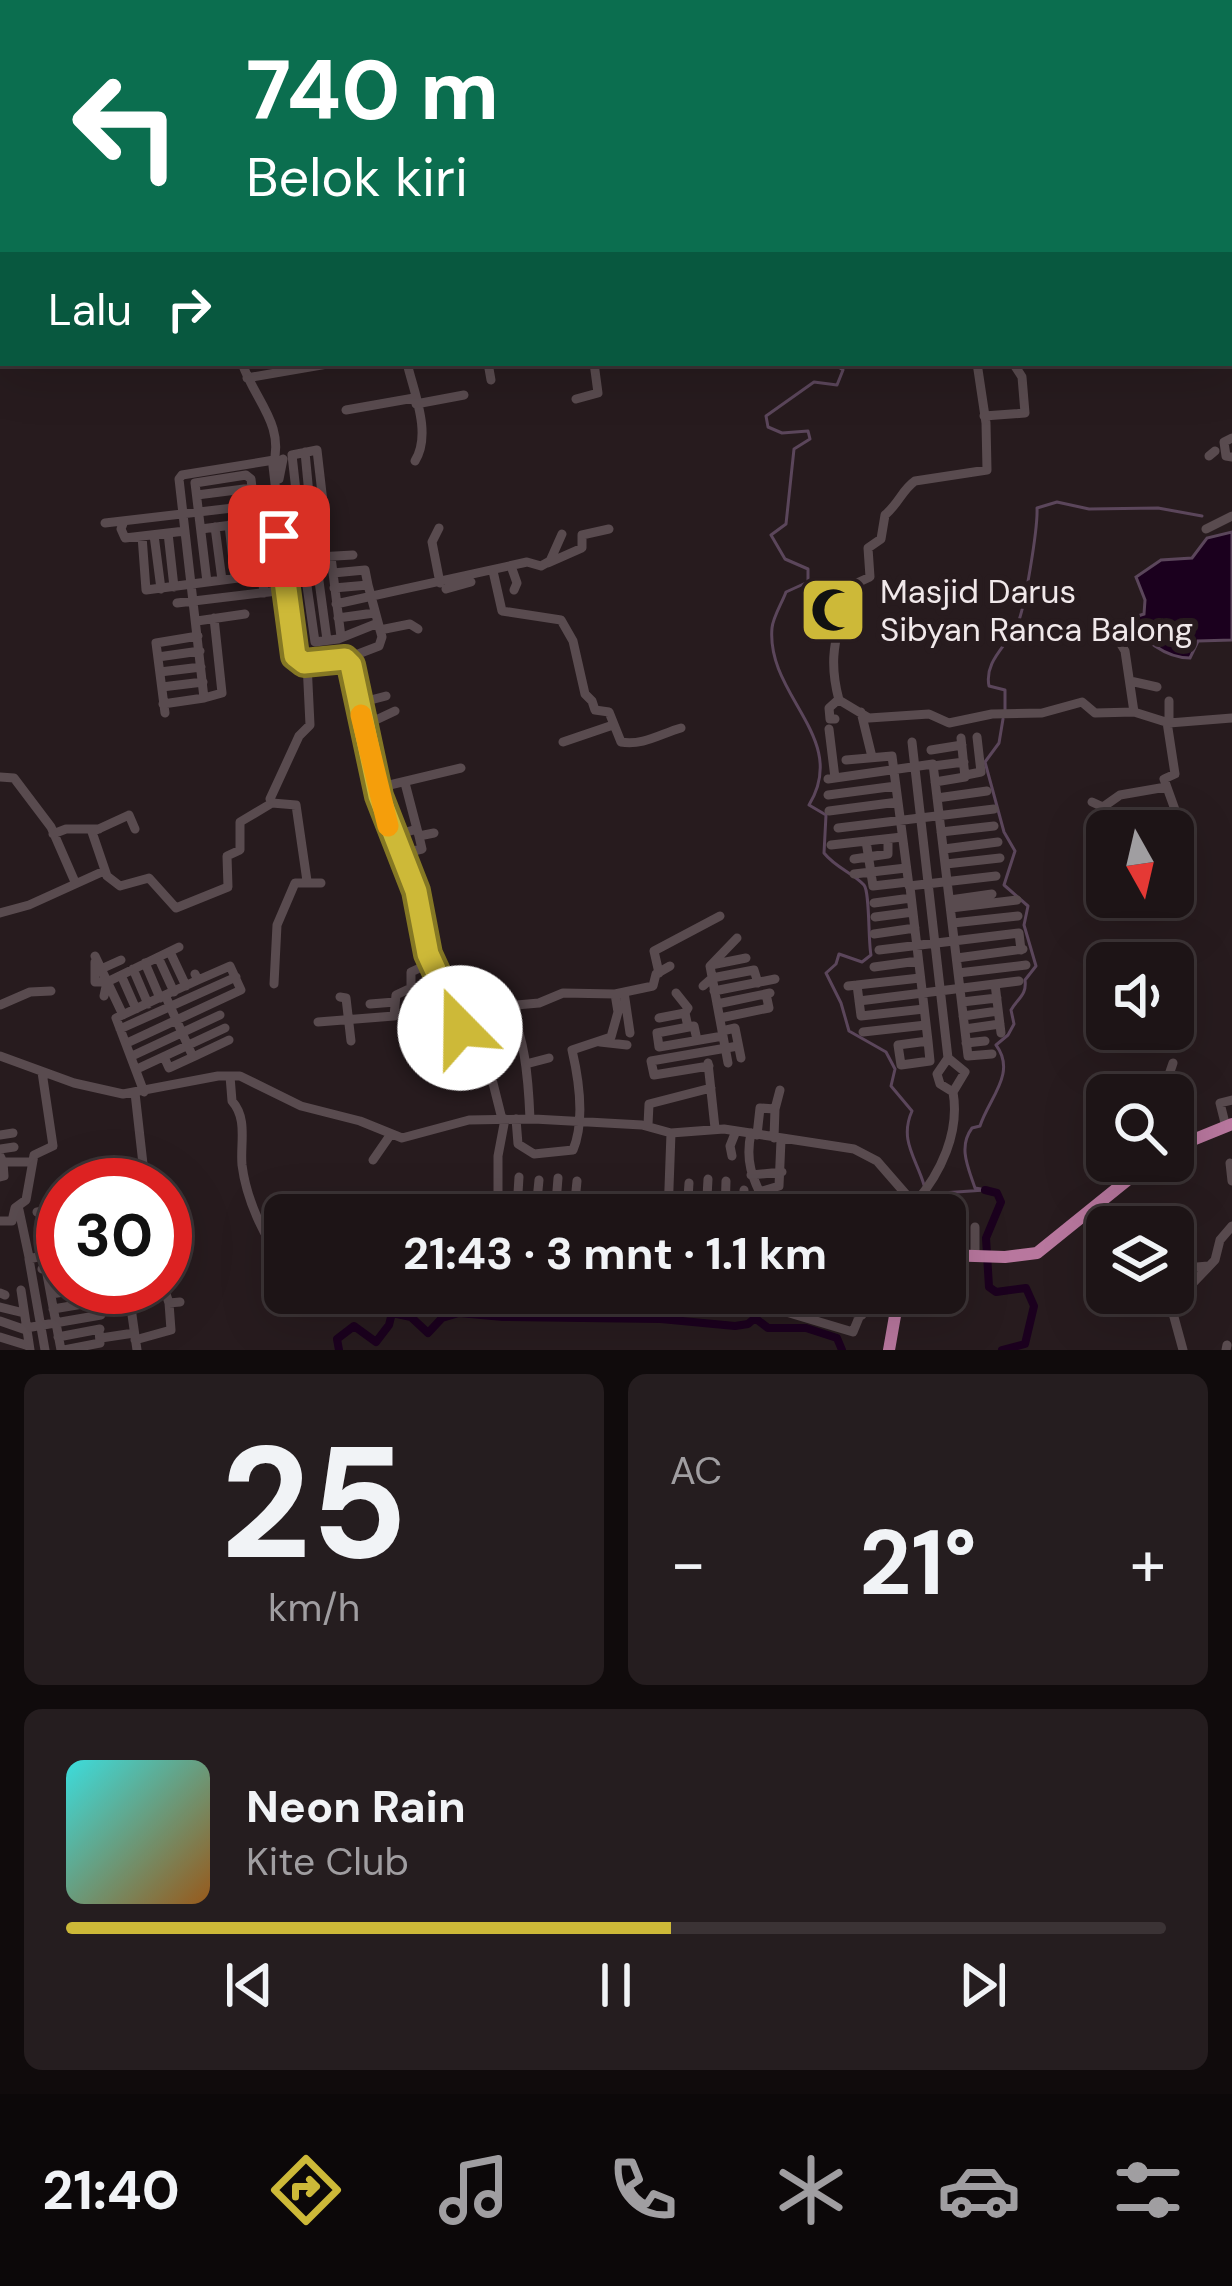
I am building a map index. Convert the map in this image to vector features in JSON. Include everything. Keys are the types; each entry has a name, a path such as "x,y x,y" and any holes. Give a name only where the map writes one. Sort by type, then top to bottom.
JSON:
{"main road":[{"path":"1194,1138 1229,1126"},
{"path":"966,1255 1018,1257 1043,1250 1126,1182"},
{"path":"889,1350 892,1314"}],"street":[{"path":"243,366 256,399 268,412 278,446 277,504"},
{"path":"247,378 286,366"},
{"path":"408,366 423,444 415,461"},
{"path":"489,366 491,380"},
{"path":"575,398 598,393 594,366"},
{"path":"977,366 985,416 986,470 919,479 907,487 899,505 884,515 881,539 868,546 870,577 846,588 836,606 831,662 839,698 869,718 932,715 949,723 992,714 1042,713 1082,697 1095,713 1134,712 1168,723 1232,718"},
{"path":"985,416 1025,413 1022,377 1015,366"},
{"path":"346,410 464,395"},
{"path":"1219,452 1232,438"},
{"path":"278,446 292,444"},
{"path":"105,523 254,506 298,509 310,505 305,452 292,455 298,509"},
{"path":"207,582 198,481 276,460"},
{"path":"264,593 261,575 275,555 276,460"},
{"path":"250,470 255,521 275,555 300,656 330,658"},
{"path":"204,698 180,476 250,470"},
{"path":"279,473 293,472"},
{"path":"196,495 252,488"},
{"path":"1206,530 1232,516"},
{"path":"124,521 123,537 185,531"},
{"path":"201,529 255,521"},
{"path":"242,524 248,576"},
{"path":"228,579 229,526"},
{"path":"215,527 228,579"},
{"path":"439,528 432,542 448,581"},
{"path":"291,610 370,599 511,566 548,563 582,548 582,535 609,529"},
{"path":"168,533 174,587"},
{"path":"548,563 554,546 562,543 562,534"},
{"path":"148,535 161,589 261,575"},
{"path":"275,555 316,559 353,555"},
{"path":"331,557 340,636 351,665 377,788 416,891 428,954 451,1004 539,1003 563,993 620,993 652,986 664,969 655,951 720,916"},
{"path":"303,558 313,640 327,640 377,622"},
{"path":"316,559 327,640"},
{"path":"533,565 538,580"},
{"path":"511,566 517,583 514,590"},
{"path":"291,610 295,656 307,663 379,646 365,570 333,573"},
{"path":"493,573 502,611 561,620 584,694 595,710 609,712 617,738 625,745 681,728"},
{"path":"336,603 368,585"},
{"path":"177,603 285,588"},
{"path":"336,603 377,622 418,629"},
{"path":"196,620 245,614"},
{"path":"198,636 158,641 164,708 222,693 214,618"},
{"path":"1116,636 1125,651 1134,712"},
{"path":"344,656 376,643"},
{"path":"158,657 200,651"},
{"path":"272,803 271,794 299,736 310,725 307,663"},
{"path":"160,672 201,667"},
{"path":"1130,681 1157,687"},
{"path":"161,687 203,682"},
{"path":"359,703 386,696"},
{"path":"835,718 830,718 829,708 839,698"},
{"path":"1169,701 1174,775 1164,777 1174,810"},
{"path":"363,726 395,711"},
{"path":"861,712 872,757"},
{"path":"563,742 613,725"},
{"path":"829,729 832,778 964,762"},
{"path":"935,782 981,772 977,737"},
{"path":"912,742 948,1058 937,1075 940,1084 953,1092"},
{"path":"966,775 962,742 930,746 968,1057 992,1054"},
{"path":"862,807 851,760 891,755 913,912 916,945 928,1041 930,1061 901,1065 898,1045 928,1041"},
{"path":"377,788 461,768"},
{"path":"0,777 14,778 53,834 75,883"},
{"path":"398,849 422,849 405,783"},
{"path":"828,795 896,786"},
{"path":"1092,802 1102,807 1120,795 1166,787"},
{"path":"937,798 987,791"},
{"path":"829,811 898,802"},
{"path":"135,829 128,815 92,834 104,871 116,886 149,878 176,908 228,887 227,856 241,849 240,821 272,803 296,805 307,881"},
{"path":"838,828 994,808"},
{"path":"941,832 994,826"},
{"path":"53,834 99,829"},
{"path":"398,849 405,840 403,833 434,833"},
{"path":"831,845 902,837"},
{"path":"854,859 889,854 888,839"},
{"path":"866,841 874,887 910,889"},
{"path":"944,849 998,842"},
{"path":"946,865 1000,858"},
{"path":"854,874 906,868"},
{"path":"0,913 104,871"},
{"path":"874,903 910,889 996,876"},
{"path":"980,878 986,898 987,937"},
{"path":"274,984 277,925 295,883 321,883"},
{"path":"951,904 986,898 1018,900"},
{"path":"875,917 913,912"},
{"path":"952,923 1018,916"},
{"path":"874,934 915,928"},
{"path":"879,950 1019,933 1023,949 957,958"},
{"path":"708,978 735,935"},
{"path":"121,960 101,970 95,956 95,982 107,982 174,949 186,986"},
{"path":"965,1029 1000,1029 998,952"},
{"path":"319,1022 394,1016 397,994 412,987 410,972 422,967 428,954"},
{"path":"726,954 746,958"},
{"path":"158,957 170,1007 193,1057"},
{"path":"874,967 918,962"},
{"path":"145,963 167,995"},
{"path":"958,973 1026,964"},
{"path":"119,1017 196,977 230,966 236,977 239,991 127,1043"},
{"path":"133,969 148,1004"},
{"path":"693,977 754,970 758,983 775,980"},
{"path":"121,975 136,1009"},
{"path":"119,1017 170,1007 236,977"},
{"path":"708,978 728,1064"},
{"path":"920,978 852,986 861,1016 924,1009"},
{"path":"104,996 107,982"},
{"path":"107,982 132,1056 142,1067 142,1158"},
{"path":"889,982 890,997"},
{"path":"859,1001 1019,982"},
{"path":"873,983 875,999"},
{"path":"0,1005 30,992 51,991"},
{"path":"471,1004 518,1144 540,1155 573,1150 579,1121 578,1074 572,1050 629,1039 620,993"},
{"path":"600,1042 614,1032 620,993"},
{"path":"717,1004 768,994 769,1008 719,1018"},
{"path":"659,1018 688,1008 674,996"},
{"path":"340,997 346,998 351,1041"},
{"path":"962,1002 997,998"},
{"path":"370,1004 394,1002"},
{"path":"458,1006 460,1028 478,1028"},
{"path":"505,1006 526,1064 530,1119"},
{"path":"963,1016 998,1011"},
{"path":"681,1014 688,1027"},
{"path":"876,1014 879,1036"},
{"path":"132,1056 220,1015"},
{"path":"863,1032 879,1036 926,1025"},
{"path":"697,1040 694,1026 657,1033 659,1047 697,1040 735,1028 740,1052 725,1049 651,1061 653,1075 709,1066"},
{"path":"142,1067 225,1028"},
{"path":"165,1059 169,1068 229,1040"},
{"path":"966,1043 986,1041"},
{"path":"706,1053 715,1128"},
{"path":"0,1056 108,1092 140,1092 242,1073 301,1106 406,1138 462,1121 507,1119 648,1125 671,1133 715,1128 736,1131 864,1152 906,1194"},
{"path":"526,1064 549,1058"},
{"path":"923,1194 953,1130 953,1092 965,1072 948,1058"},
{"path":"1169,1074 1172,1063"},
{"path":"1,1156 24,1161 53,1144 42,1072"},
{"path":"230,1076 232,1101 244,1131 242,1162 264,1229"},
{"path":"648,1125 649,1103 711,1088"},
{"path":"775,1109 762,1107 746,1156 762,1197 779,1186 775,1109 780,1090"},
{"path":"1229,1126 1220,1103 1232,1100"},
{"path":"498,1194 498,1156 507,1119"},
{"path":"732,1156 736,1131"},
{"path":"689,1148 690,1132"},
{"path":"0,1135 13,1133"},
{"path":"669,1194 671,1133"},
{"path":"373,1160 391,1134"},
{"path":"1,1156 14,1147"},
{"path":"0,1177 4,1176 1,1156"},
{"path":"20,1176 24,1161"},
{"path":"0,1221 13,1220 26,1200 30,1185 24,1161"},
{"path":"1228,1164 1232,1181"},
{"path":"751,1175 780,1173"},
{"path":"517,1194 518,1178"},
{"path":"557,1194 558,1178"},
{"path":"707,1194 708,1179"},
{"path":"538,1194 539,1180"},
{"path":"576,1194 577,1181"},
{"path":"726,1181 727,1194"},
{"path":"688,1194 689,1183"},
{"path":"744,1190 744,1194"},
{"path":"18,1206 45,1350"},
{"path":"1194,1278 1215,1260 1215,1245 1232,1226"},
{"path":"975,1227 976,1255"},
{"path":"29,1257 36,1256"},
{"path":"1194,1268 1208,1266"},
{"path":"31,1271 36,1270"},
{"path":"0,1337 29,1348 21,1290"},
{"path":"0,1307 24,1313"},
{"path":"54,1314 62,1350 99,1344 102,1332"},
{"path":"58,1337 102,1332 136,1341 171,1330 173,1314"},
{"path":"790,1314 853,1332 862,1315"},
{"path":"802,1318 803,1314"},
{"path":"1172,1314 1183,1350"},
{"path":"0,1322 41,1328 101,1315"}],"shaded area":[{"path":"1232,532 1232,640 1198,641 1190,658 1155,646 1128,619 1144,614 1145,600 1136,577 1161,560 1192,558 1207,538"}],"waterway":[{"path":"837,366 843,370 837,385 814,382 766,416 768,427 782,433 808,431 810,439 794,449 786,524 771,535 785,559 808,569 808,582 786,592 776,615 774,652 820,759 819,781 809,805 826,815 824,853 864,885 867,897 871,955 862,962 839,954 826,973 849,1031 886,1052 895,1069 891,1086 912,1111 908,1140 924,1185"},
{"path":"1005,710 1005,690 989,686 988,677 1020,616 1037,508 1057,502 1089,509 1158,508 1202,516"},
{"path":"981,1189 975,1188 966,1142 972,1128 980,1126 1003,1076 1002,1055 996,1045 1014,1024 1011,1010 1036,966 1024,925 1028,906 1004,885 1015,851 1004,832 985,762 999,743 1003,719"},
{"path":"928,1194 985,1190"},
{"path":"985,1190 997,1193 1001,1202 986,1238 989,1287 996,1292 1026,1288 1034,1306 1025,1344 1002,1350"},
{"path":"339,1350 337,1339 354,1326 376,1342 392,1313 411,1317 428,1333 442,1318 459,1313 735,1326 755,1318 768,1328 806,1328 837,1338 842,1350"}],"slow traffic":[{"path":"361,715 388,826"}],"place":[{"name":"Masjid Darus Sibyan Ranca Balong","path":"833,610"}],"route":[{"path":"279,536 295,656 304,663 345,659 351,665 379,796 416,891 428,954 451,1004 458,1006 460,1028"}]}
